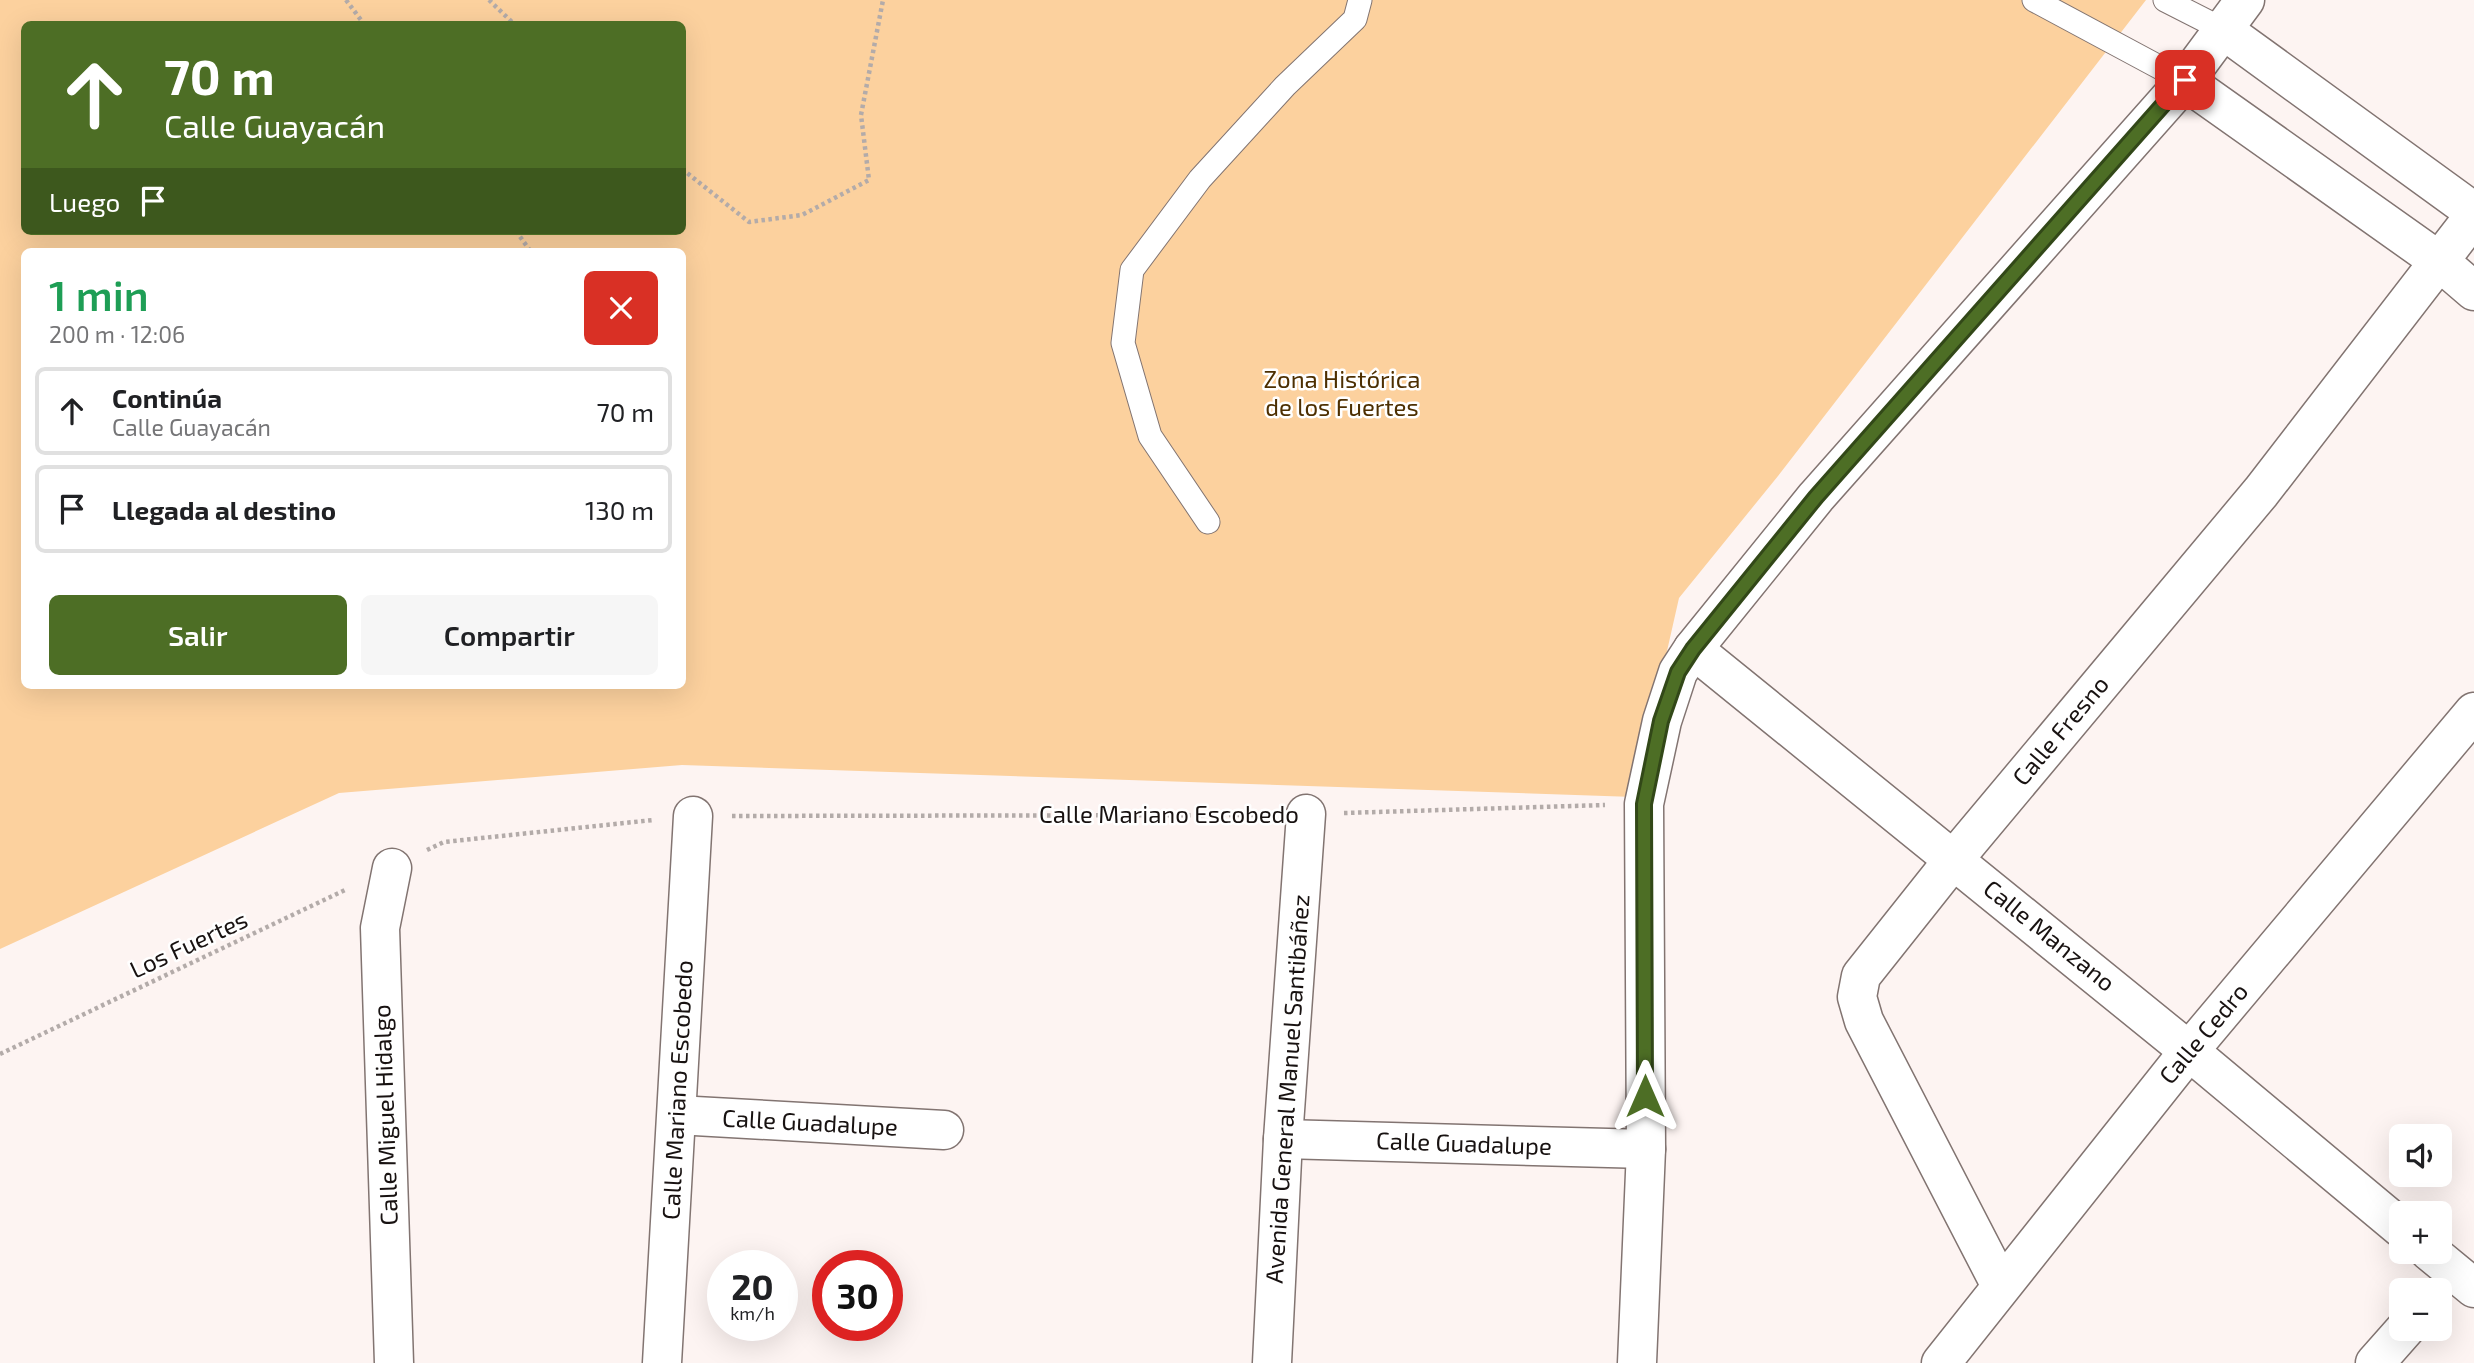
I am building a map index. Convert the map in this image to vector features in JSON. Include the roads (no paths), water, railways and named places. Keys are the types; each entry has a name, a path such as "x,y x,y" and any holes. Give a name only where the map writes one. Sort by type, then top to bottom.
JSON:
{"street":[{"path":"1637,1363 1646,1149 1644,804 1661,721 1686,661 1816,497 2185,80 2245,0"},
{"path":"2222,29 2474,214"},
{"path":"2185,80 2439,261 2474,291"},
{"name":"Calle Fresno","path":"2001,1286 1864,1021 1857,997 1861,976 1954,859 2261,492 2474,214"},
{"name":"Calle Manzano","path":"1686,661 1954,859 2389,1218"},
{"name":"Calle Cedro","path":"1941,1363 2189,1051 2474,712"},
{"name":"Avenida General Manuel Santibáñez","path":"1272,1363 1283,1139 1306,814"},
{"name":"Calle Mariano Escobedo","path":"662,1363 693,816"},
{"name":"Calle Miguel Hidalgo","path":"392,868 380,928 394,1363"},
{"name":"Calle Guadalupe","path":"677,1115 944,1130"},
{"name":"Calle Guadalupe","path":"1283,1139 1646,1149"},
{"path":"2375,1363 2394,1341"}],"lane":[{"path":"1208,522 1150,436 1146,423 1123,343 1132,270 1200,179 1286,86 1355,19 1360,0"},
{"path":"2034,0 2185,80"},
{"path":"2165,0 2222,29"}],"park label":[{"name":"Zona Histórica de los Fuertes","path":"1342,394"}]}
